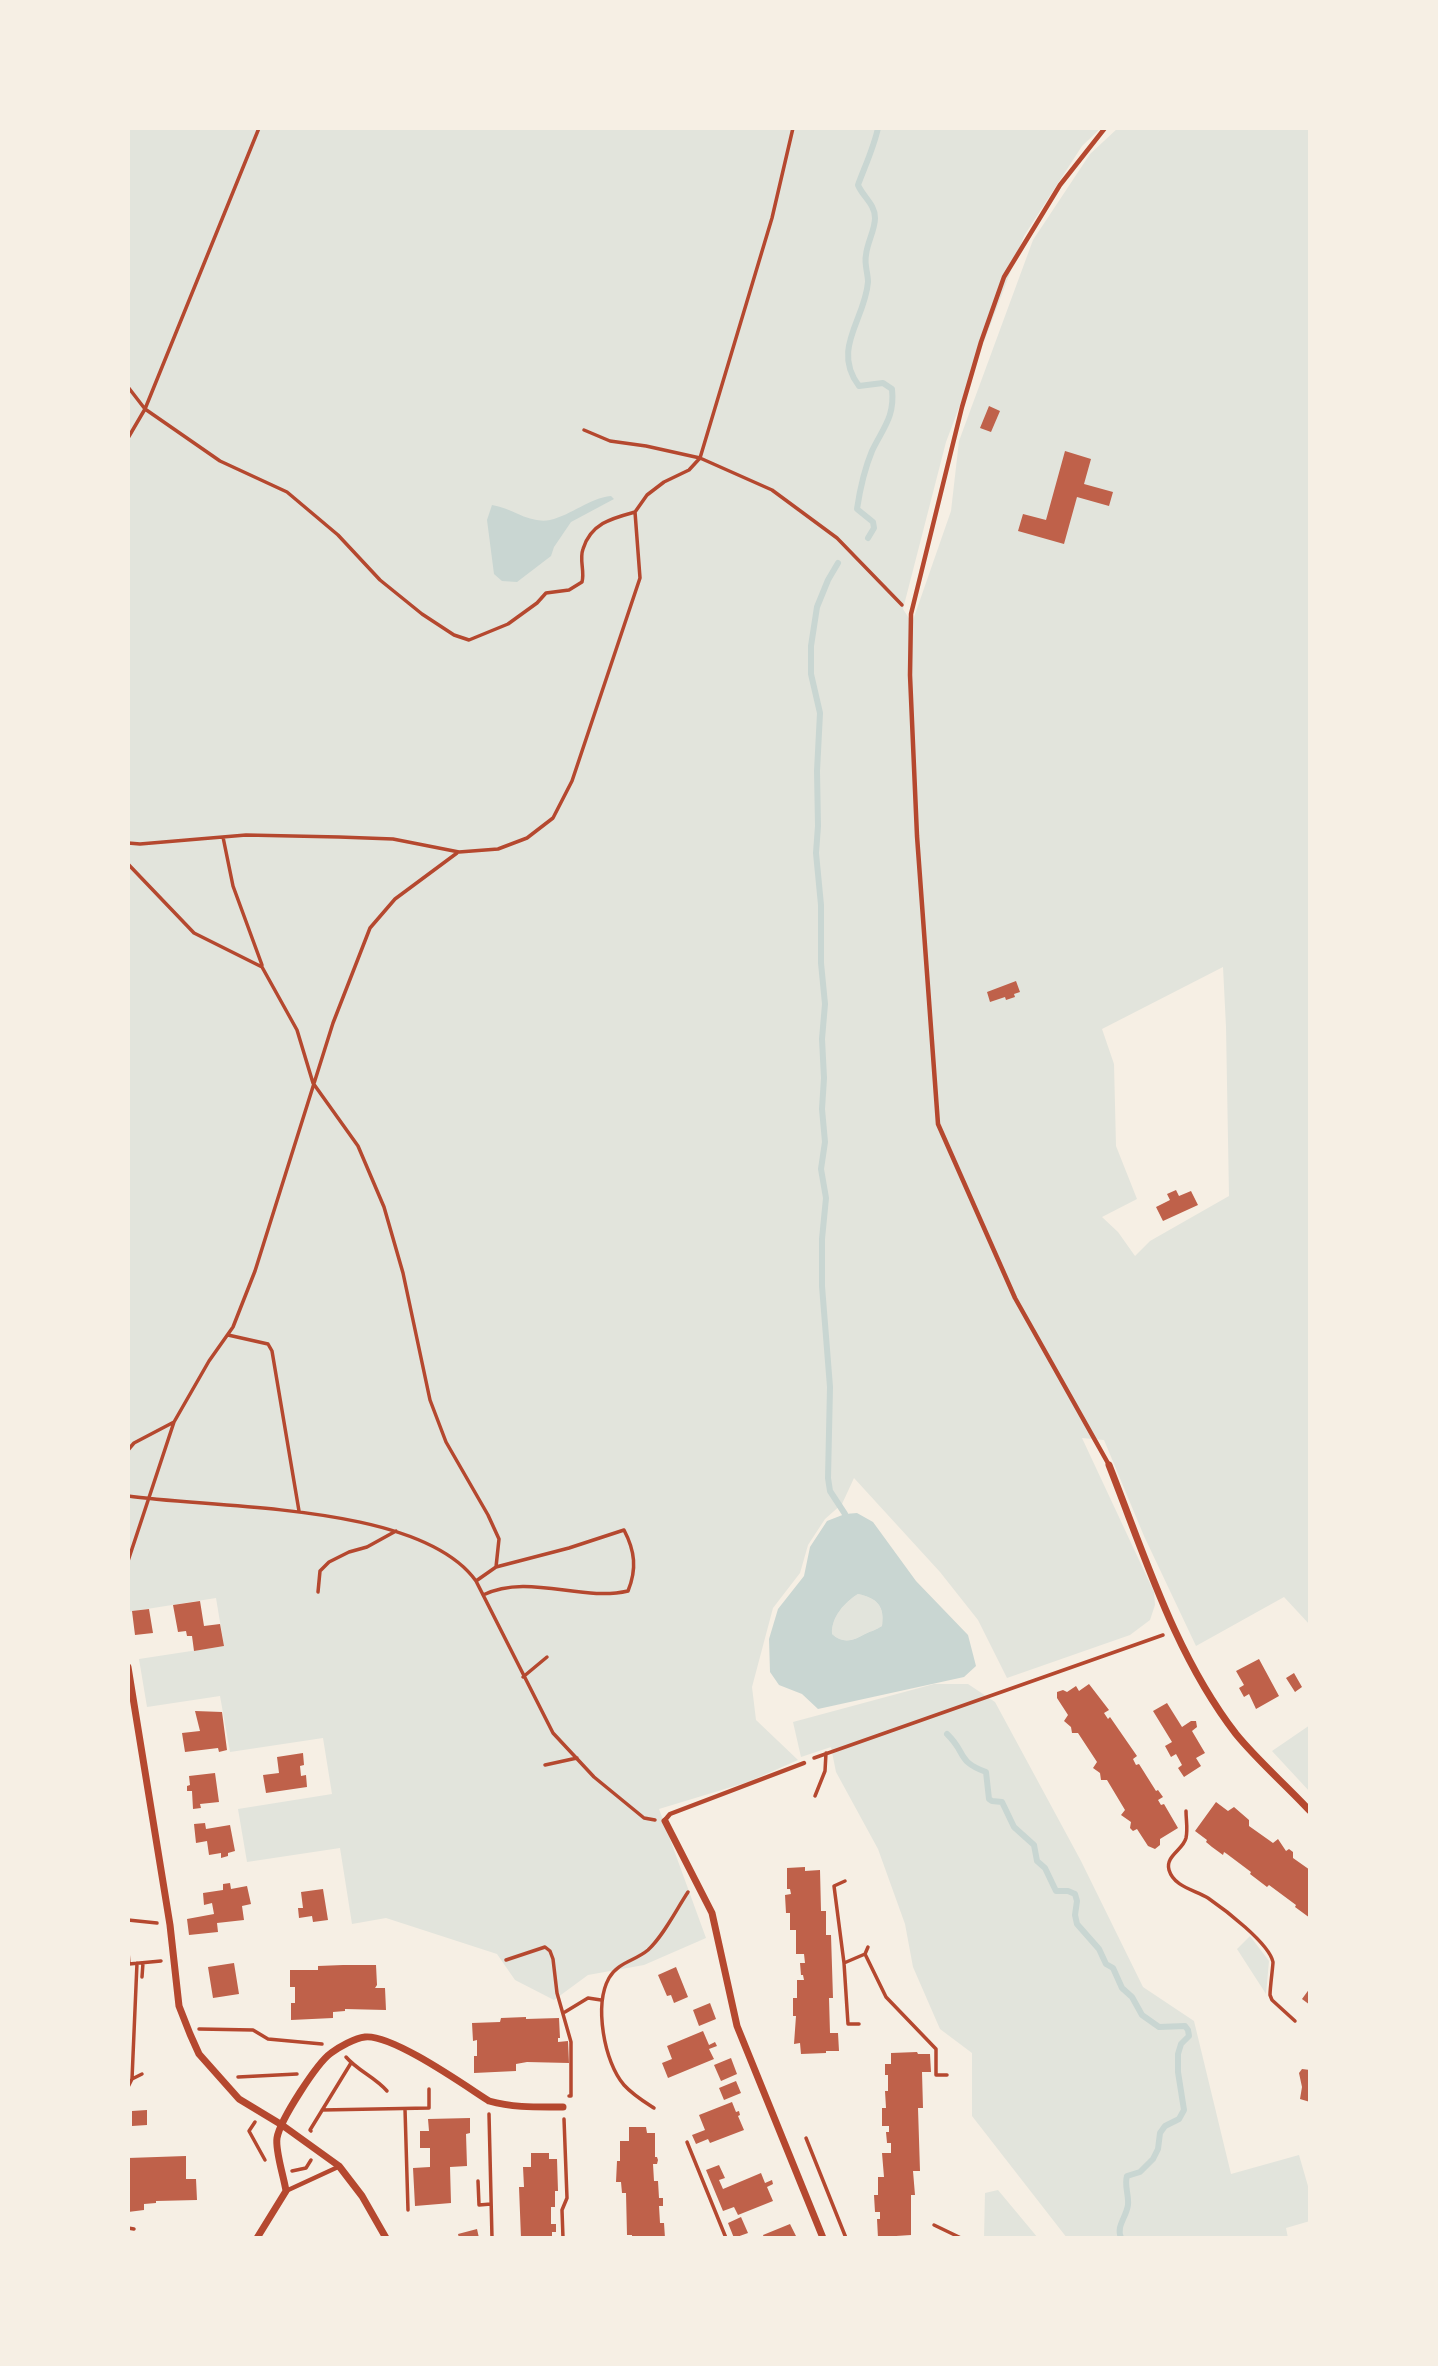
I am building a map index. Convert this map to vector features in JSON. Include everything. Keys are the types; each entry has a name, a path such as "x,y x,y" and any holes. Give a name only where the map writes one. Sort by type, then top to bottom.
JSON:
{"street":[{"path":"1108,1465 1175,1631 1204,1686 1237,1734 1310,1811"},
{"path":"128,1667 170,1925 179,2006 199,2054 239,2099 282,2125 339,2166 362,2196 386,2238"},
{"path":"665,1821 709,1905 718,1931 737,2026 823,2238"},
{"path":"257,2238 286,2191 276,2139 286,2113 329,2054 366,2037 403,2048 489,2101 519,2107 563,2107"}],"lane":[{"path":"1105,128 1060,185 1004,277 962,407 911,614 910,675 917,835 938,1124 1015,1298 1108,1465"},
{"path":"665,1821 670,1814 804,1763"},
{"path":"286,2191 339,2166"}],"path":[{"path":"128,438 145,409 259,128"},
{"path":"128,843 246,835 393,839 458,852 498,849 527,838 553,818 572,781 640,578 635,512 647,495 664,482 689,470 701,458 772,218 793,128"},
{"path":"128,387 145,409 220,461 287,492 338,535 380,580 454,635 469,640 508,624 546,593 569,590 582,582 583,548 593,533 605,520 635,512"},
{"path":"584,430 610,441 701,458 772,490 837,538 911,614"},
{"path":"223,837 233,886 262,967 297,1030 313,1083 358,1146 384,1206 403,1273 430,1400 446,1442 488,1514 499,1539 496,1567"},
{"path":"128,1561 174,1422 209,1361 233,1327 255,1271 333,1023 370,928 395,899 458,852"},
{"path":"128,863 194,933 262,967"},
{"path":"228,1335 268,1345 272,1351 299,1511"},
{"path":"128,1450 134,1443 174,1422"},
{"path":"128,1496 299,1511 396,1531 439,1549 465,1566 476,1581 553,1733 594,1777 644,1818 665,1821"},
{"path":"476,1581 496,1567 624,1530 632,1546 633,1579 628,1591 596,1594 568,1589 512,1587 496,1589 484,1595"},
{"path":"318,1592 320,1571 329,1562 367,1547 396,1531"},
{"path":"815,1796 825,1771 826,1753 1175,1631"},
{"path":"523,1677 547,1657"},
{"path":"997,1686 1000,1691"},
{"path":"545,1765 577,1758"},
{"path":"1186,1811 1185,1841 1170,1859 1169,1872 1181,1885 1208,1898 1262,1943 1273,1961 1270,1994 1272,2000 1295,2021"},
{"path":"654,2108 632,2093 613,2069 606,2045 601,2000 610,1977 618,1966 636,1958 653,1945 696,1879"},
{"path":"845,1881 834,1886 848,2024 859,2024"},
{"path":"128,1920 170,1925"},
{"path":"506,1960 545,1947 550,1951 554,1959 557,1993 571,2042 571,2089"},
{"path":"844,1964 865,1954 868,1947"},
{"path":"128,1952 129,1964 174,1960"},
{"path":"865,1954 887,1997 936,2049 936,2075 947,2075"},
{"path":"128,2087 132,2079 137,1963"},
{"path":"142,1977 143,1963"},
{"path":"564,2012 588,1998 601,2000"},
{"path":"206,2038 201,2028 253,2030 268,2039 315,2043 339,2049"},
{"path":"286,2113 310,2128 351,2062 378,2080 387,2091"},
{"path":"243,2084 236,2077 316,2071"},
{"path":"132,2079 142,2074"},
{"path":"322,2110 429,2108 429,2089"},
{"path":"489,2101 492,2238"},
{"path":"405,2109 408,2210"},
{"path":"563,2238 562,2210 567,2198 564,2125"},
{"path":"806,2138 846,2238"},
{"path":"687,2142 726,2238"},
{"path":"478,2181 480,2205 491,2204"},
{"path":"934,2224 961,2238"},
{"path":"128,2228 134,2229"}],"shaded area":[{"path":"128,128 1101,128 1082,146 1024,236 946,442 903,609 912,623 951,511 959,441 1033,240 1090,154 1118,128 1310,128 1310,1625 1284,1597 1196,1646 1144,1536 1104,1440 1082,1438 1154,1592 1155,1605 1150,1620 1130,1635 1007,1678 978,1620 940,1572 854,1478 842,1504 825,1519 808,1545 800,1573 773,1608 752,1687 756,1720 798,1760 748,1782 659,1809 706,1938 644,1965 588,1975 554,2000 515,1980 497,1954 386,1918 352,1924 340,1848 247,1862 238,1809 332,1794 323,1738 230,1752 220,1696 147,1707 139,1659 224,1646 216,1598 128,1612","holes":["1223,967 1229,1196 1150,1241 1135,1256 1118,1232 1102,1217 1137,1199 1116,1146 1114,1064 1102,1029"]},
{"path":"611,496 614,499 571,522 551,556 517,582 502,581 494,574 487,520 492,505 542,521 558,518 595,500"},
{"path":"857,1513 873,1522 916,1581 968,1635 976,1666 964,1677 818,1709 802,1694 779,1685 770,1672 769,1639 778,1609 804,1576 810,1547 827,1521 845,1514","holes":["858,1594 881,1608 882,1626 852,1640 844,1640 832,1634 834,1622 848,1601"]},
{"path":"858,1594 875,1601 881,1608 882,1626 852,1640 840,1639 832,1634 836,1616 848,1601"},
{"path":"934,1684 968,1684 995,1702 1081,1861 1143,1987 1194,2021 1231,2174 1299,2155 1310,2193 1310,2221 1286,2228 1288,2238 1067,2238 972,2116 972,2053 940,2029 913,1967 905,1924 878,1849 836,1772 831,1747 801,1757 793,1722"},
{"path":"1310,1725 1310,1792 1272,1751"},
{"path":"1250,1936 1269,1961 1266,1994 1237,1949"},
{"path":"998,2190 1038,2238 984,2238 985,2193"}],"building":[{"path":"989,406 1000,411 991,432 980,428"},
{"path":"1065,451 1091,459 1084,484 1113,492 1109,506 1077,497 1064,544 1018,531 1023,514 1046,520"},
{"path":"1016,981 1020,992 1014,994 1015,997 990,1002 987,992"},
{"path":"1176,1190 1179,1196 1191,1191 1198,1205 1163,1221 1156,1207 1170,1200 1167,1194"},
{"path":"200,1601 204,1626 220,1624 224,1646 194,1651 192,1636 187,1636 186,1631 178,1632 173,1605"},
{"path":"149,1609 153,1633 135,1635 132,1611"},
{"path":"1259,1659 1279,1696 1256,1709 1249,1694 1244,1697 1239,1688 1244,1685 1236,1671"},
{"path":"1294,1673 1302,1687 1295,1692 1286,1678"},
{"path":"1089,1684 1109,1710 1104,1713 1108,1719 1110,1717 1137,1756 1133,1759 1136,1765 1139,1764 1156,1791 1163,1797 1158,1800 1161,1805 1164,1804 1178,1828 1160,1839 1160,1845 1155,1849 1148,1846 1137,1829 1133,1831 1130,1828 1131,1822 1121,1815 1125,1810 1107,1780 1101,1780 1100,1773 1093,1768 1097,1762 1078,1733 1072,1733 1071,1727 1064,1721 1068,1715 1057,1698 1057,1692 1067,1692 1076,1686 1079,1691"},
{"path":"1167,1703 1182,1727 1196,1721 1197,1727 1192,1731 1205,1753 1196,1758 1201,1766 1184,1777 1178,1768 1182,1765 1176,1754 1171,1757 1165,1746 1172,1742 1153,1711"},
{"path":"195,1711 222,1712 227,1750 219,1752 218,1748 185,1752 182,1733 200,1731"},
{"path":"303,1753 301,1776 306,1775 307,1787 266,1793 263,1775 279,1773 277,1757"},
{"path":"215,1773 219,1802 200,1804 201,1808 193,1809 192,1791 187,1791 187,1786 190,1785 189,1776"},
{"path":"1216,1802 1228,1811 1234,1807 1249,1820 1249,1826 1273,1843 1278,1839 1286,1851 1289,1849 1293,1852 1293,1858 1310,1870 1310,1918 1227,1854 1224,1852 1223,1855 1212,1847 1195,1831"},
{"path":"205,1823 206,1829 230,1825 235,1851 221,1858 221,1853 209,1855 207,1841 196,1843 194,1824"},
{"path":"805,1867 805,1871 820,1870 821,1911 826,1911 826,1935 831,1935 833,1998 829,1998 830,2033 838,2033 839,2051 826,2053 801,2054 800,2043 794,2044 796,2016 793,2016 793,1998 797,1998 797,1980 804,1980 800,1963 805,1963 804,1954 796,1954 796,1930 790,1930 790,1913 786,1913 785,1895 791,1894 790,1889 787,1889 787,1868"},
{"path":"230,1883 231,1889 247,1886 251,1904 242,1906 244,1920 217,1923 218,1932 189,1935 187,1919 214,1914 212,1903 204,1905 203,1893 223,1890 223,1884"},
{"path":"323,1889 328,1920 313,1922 312,1916 299,1918 298,1908 303,1908 301,1892"},
{"path":"234,1963 239,1994 213,1998 208,1967"},
{"path":"376,1965 375,1988 385,1988 386,2010 345,2009 333,2012 333,2018 291,2020 295,1987 290,1987 290,1970 318,1970 318,1966"},
{"path":"676,1967 688,1997 674,2003 671,1995 667,1996 658,1975"},
{"path":"1310,1988 1310,2005 1302,1999"},
{"path":"710,2003 716,2019 699,2026 693,2010"},
{"path":"526,2017 559,2018 558,2042 568,2041 569,2063 527,2062 516,2064 516,2071 474,2073 477,2040 473,2041 472,2023"},
{"path":"703,2031 709,2045 715,2042 717,2046 709,2049 714,2059 668,2078 662,2063 672,2059 667,2046"},
{"path":"891,2053 930,2054 931,2072 922,2072 923,2108 918,2108 920,2171 913,2171 915,2195 911,2195 911,2235 878,2238 877,2219 880,2219 880,2212 875,2212 874,2195 878,2195 878,2177 884,2177 882,2153 891,2153 891,2143 887,2143 886,2132 889,2132 889,2126 882,2126 882,2108 886,2108 885,2091 888,2091 885,2064 891,2064"},
{"path":"731,2058 737,2074 721,2081 714,2065"},
{"path":"1302,2069 1310,2070 1310,2102 1300,2099 1302,2087 1299,2073"},
{"path":"736,2081 741,2093 724,2100 719,2088"},
{"path":"732,2102 736,2112 739,2111 738,2116 744,2130 710,2143 708,2139 696,2144 692,2135 705,2130 699,2115"},
{"path":"147,2110 147,2125 132,2126 132,2111"},
{"path":"470,2118 470,2133 466,2134 467,2166 450,2167 451,2203 415,2206 413,2168 430,2167 430,2148 420,2148 420,2131 429,2131 428,2119"},
{"path":"629,2127 646,2127 647,2133 655,2133 655,2157 658,2160 657,2164 653,2164 654,2181 658,2181 659,2198 663,2198 663,2206 659,2206 660,2223 664,2223 665,2238 632,2238 632,2235 627,2235 626,2193 622,2193 621,2182 616,2182 620,2141 629,2141"},
{"path":"531,2153 549,2153 549,2159 557,2159 558,2191 555,2191 555,2207 551,2207 551,2224 556,2224 556,2232 552,2232 552,2238 521,2238 519,2187 524,2187 523,2167 531,2167"},
{"path":"186,2156 186,2179 196,2179 197,2200 156,2201 144,2204 144,2210 128,2212 128,2158"},
{"path":"719,2165 725,2178 719,2180 723,2189 761,2173 765,2183 772,2180 773,2184 767,2187 773,2201 738,2215 734,2207 723,2211 706,2170"},
{"path":"741,2217 748,2233 734,2238 728,2223"},
{"path":"790,2224 796,2236 764,2238 763,2235"},
{"path":"477,2229 479,2238 459,2238 458,2234"}],"waterway":[{"path":"868,538 874,528 873,522 857,509 858,502 869,458 890,415 892,389 883,383 859,386 851,372 848,359 852,334 866,296 866,258 875,218 873,209 858,185 878,128"},
{"path":"838,563 817,607 811,646 811,674 820,713 816,853 825,1004 822,1039 825,1142 821,1169 826,1198 822,1239 822,1286 830,1387 828,1478 830,1491 845,1514"},
{"path":"947,1734 970,1764 986,1772 989,1799 1002,1802 1014,1827 1034,1845 1037,1861 1045,1868 1056,1891 1075,1894 1077,1924 1099,1949 1106,1964 1113,1968 1122,1988 1132,1997 1142,2015 1159,2027 1185,2026 1188,2030 1189,2036 1181,2044 1178,2054 1184,2110 1179,2119 1165,2126 1160,2133 1158,2149 1153,2159 1140,2172 1127,2176 1128,2205 1120,2226 1121,2238"}]}
